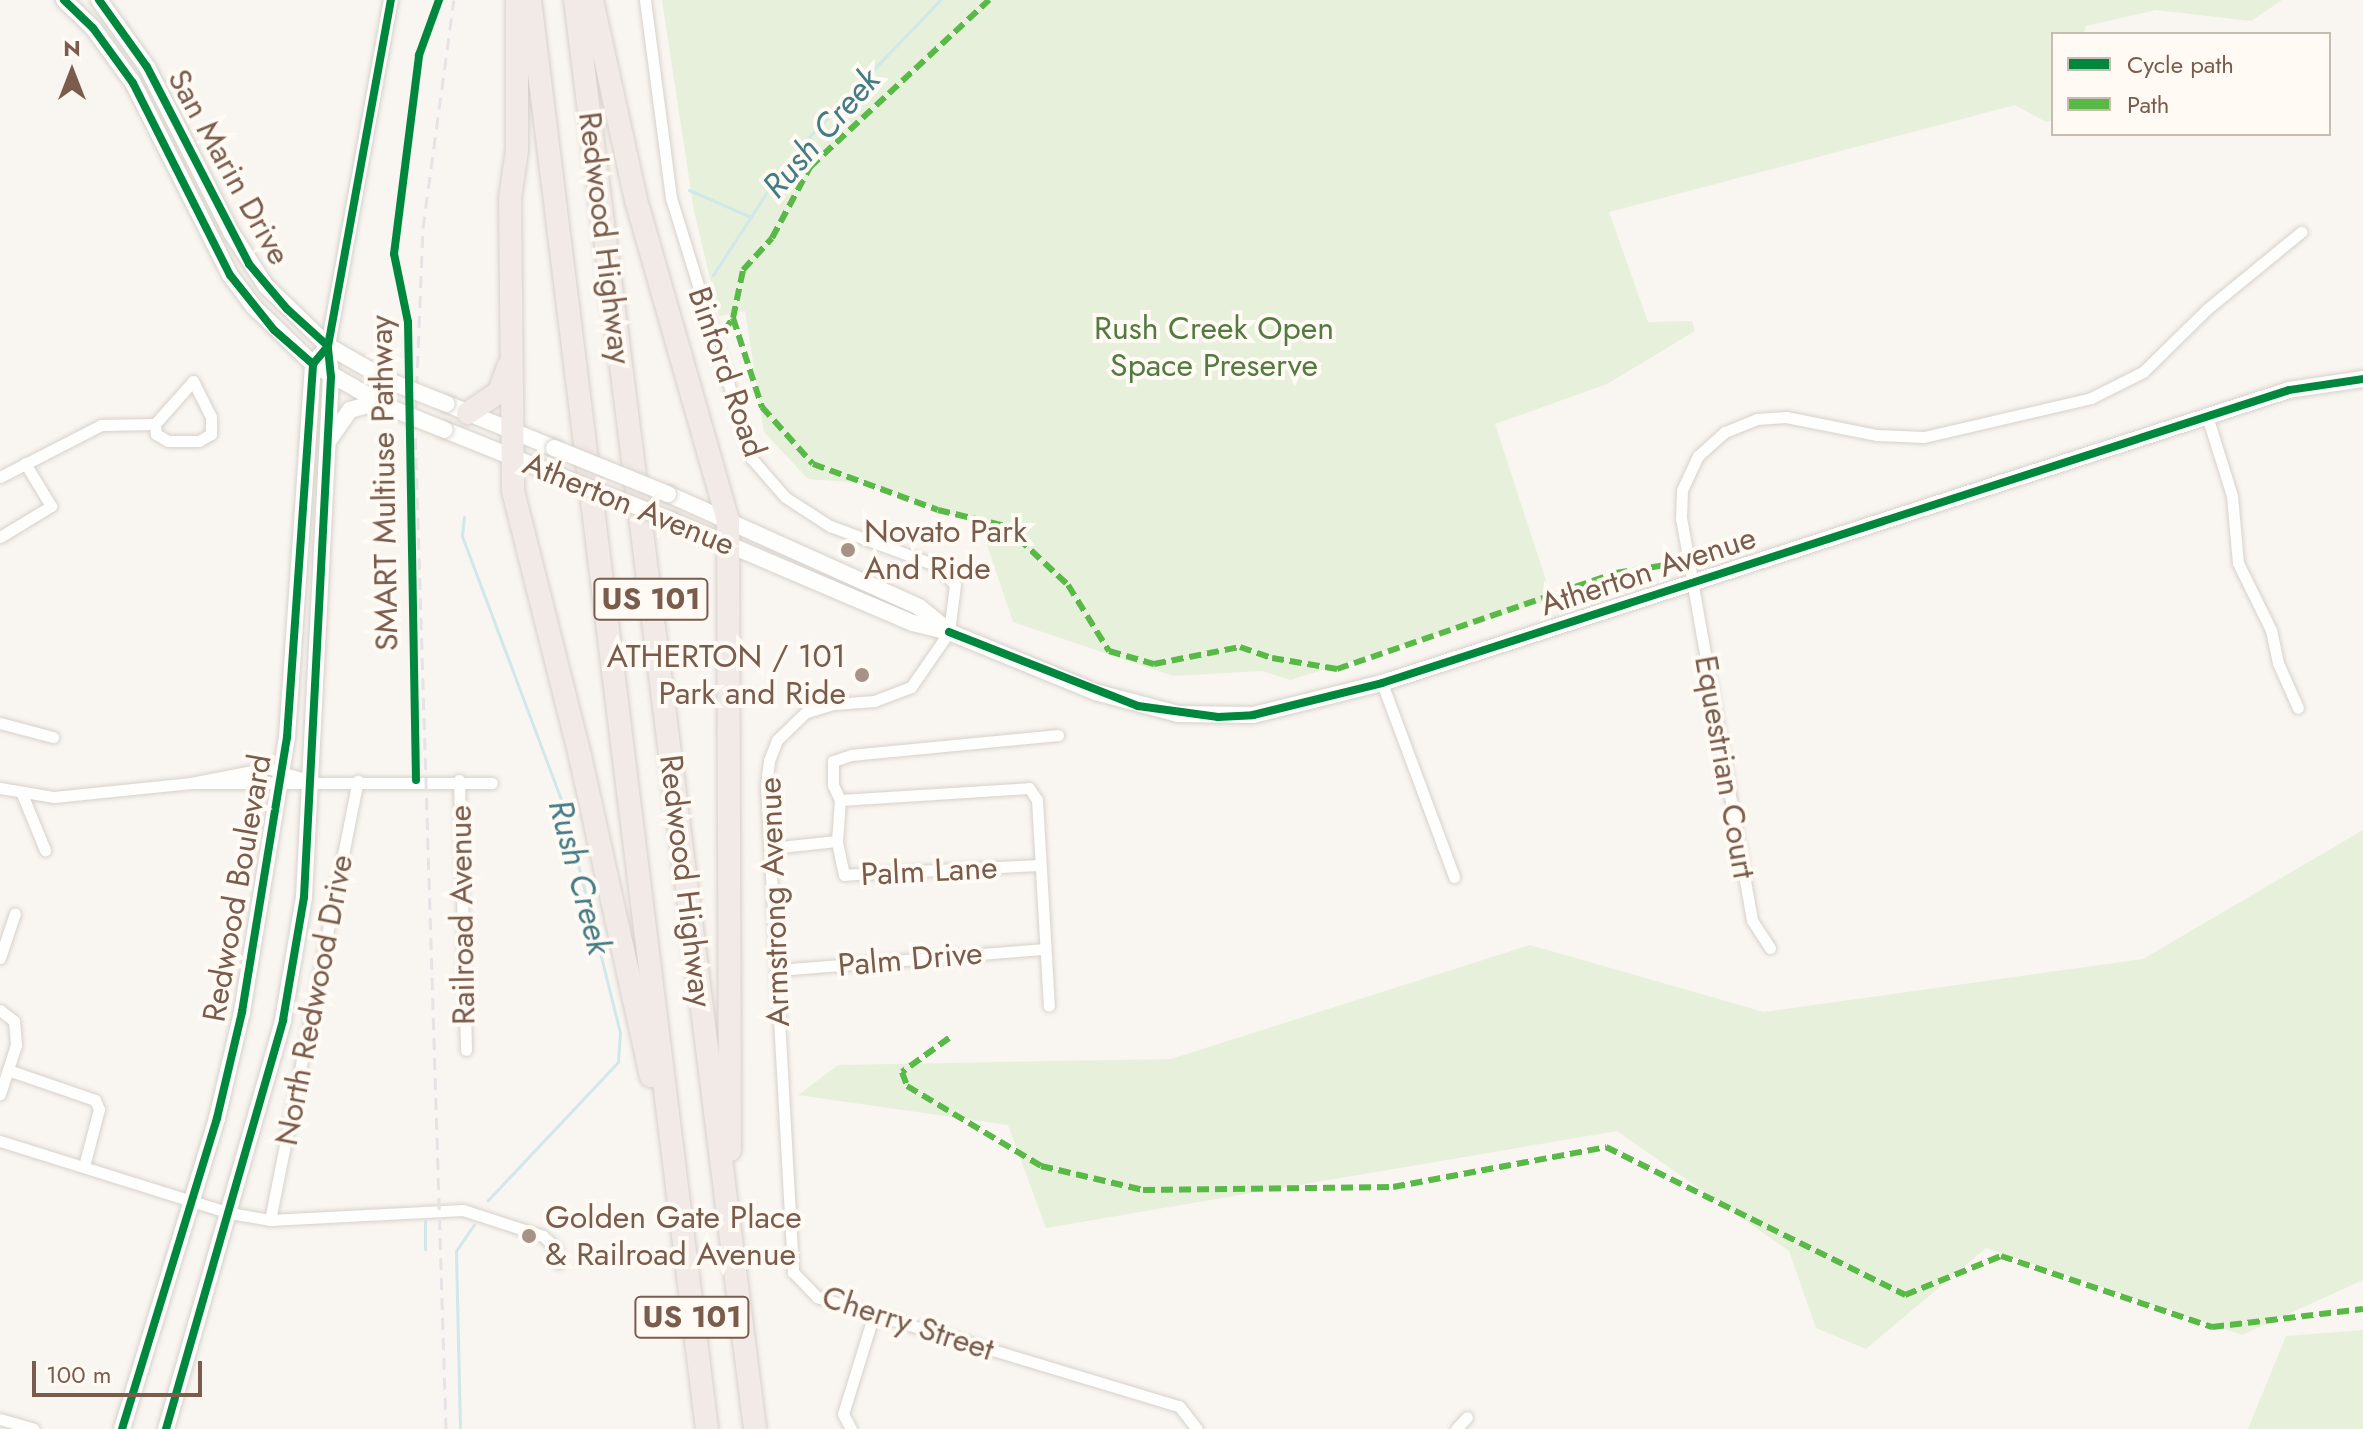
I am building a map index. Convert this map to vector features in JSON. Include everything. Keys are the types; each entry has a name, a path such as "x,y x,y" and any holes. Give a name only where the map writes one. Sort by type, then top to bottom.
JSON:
{"highway":[{"path":"517,0 510,362 513,491 615,905 646,1064 665,1111"},
{"name":"Redwood Highway","path":"530,0 646,914 665,1111 707,1429"},
{"name":"Redwood Highway","path":"575,0 755,1429"},
{"path":"592,0 636,200 728,520 731,544 726,929 733,1112 726,1199"},
{"path":"457,408 499,392 510,362"}],"main road":[{"name":"San Marin Drive","path":"64,0 93,28 133,83 230,275 274,330 313,364"},
{"name":"San Marin Drive","path":"99,0 147,67 249,264 287,309 328,346"},
{"name":"Redwood Boulevard","path":"122,1429 192,1198 242,1012 282,777 313,364 328,346"},
{"name":"Redwood Boulevard","path":"166,1429 283,1020 304,897 331,377 328,346"},
{"name":"Atherton Avenue","path":"328,346 389,381 668,494 919,607 949,632"},
{"name":"Atherton Avenue","path":"313,364 383,405 731,544 913,623 949,632 1095,692 1178,714 1253,715 1382,683 2289,390 2363,379"},
{"path":"325,447 350,410 383,405"}],"street":[{"name":"Redwood Boulevard","path":"328,346 391,0"},
{"name":"Binford Road","path":"645,0 671,198 752,459 785,497 830,526 938,566 955,585 949,632"},
{"name":"Equestrian Court","path":"1770,948 1752,920 1681,519 1682,490 1698,456 1725,432 1748,421 1786,417 1877,435 1924,437 2091,398 2143,372 2207,309 2301,232"},
{"path":"0,477 101,425 155,424 193,381 211,417 211,434 199,441 168,441 156,434 155,424"},
{"path":"2207,416 2232,496 2238,563 2271,630 2278,663 2298,708"},
{"path":"0,537 51,506 25,463"},
{"name":"Armstrong Avenue","path":"782,1090 770,848 769,761 789,725 806,712 875,701 911,687 949,632"},
{"path":"1382,683 1454,877"},
{"path":"0,723 53,737"},
{"name":"Palm Lane","path":"1039,865 844,875 837,841 840,800 833,785 833,761 851,755 1058,735"},
{"path":"191,783 282,777"},
{"path":"0,788 54,797 282,777 312,781 459,780 492,783"},
{"name":"Railroad Avenue","path":"459,780 466,1050"},
{"name":"North Redwood Drive","path":"270,1220 358,781"},
{"path":"840,800 1029,788 1037,800 1043,949 1049,1006"},
{"path":"22,794 45,850"},
{"path":"770,848 837,841"},
{"path":"0,958 15,913"},
{"name":"Palm Drive","path":"777,970 1043,949"},
{"path":"0,1010 14,1021 16,1045 0,1094"},
{"path":"8,1070 95,1100 99,1109 84,1166"},
{"name":"Cherry Street","path":"782,1090 793,1272 817,1297 1179,1406 1197,1429"},
{"path":"0,1141 192,1198 230,1213 270,1220 451,1208 543,1236 556,1248 558,1263"},
{"path":"851,1429 843,1414 874,1314"},
{"path":"1456,1429 1467,1417"},
{"path":"0,1419 34,1429"}],"green space":[{"name":"Rush Creek Open Space Preserve","path":"662,0 2282,0 2251,21 2156,10 2086,26 2084,32 2051,32 2051,121 2046,122 2015,105 1609,212 1648,322 1692,321 1695,331 1607,384 1495,424 1552,599 1290,680 1262,671 1173,676 1013,622 980,524 862,483 808,479 764,432 745,311 719,316 694,211"},
{"path":"2363,830 2363,1280 2242,1335 1986,1248 1866,1349 1816,1328 1789,1251 1617,1131 1046,1228 1008,1125 798,1095 838,1065 1171,1059 1530,945 1764,1012 2143,959"},
{"path":"2363,1330 2363,1429 2248,1429 2286,1336"}],"waterway":[{"name":"Rush Creek","path":"713,275 789,158 940,0"},
{"path":"689,190 751,217"},
{"name":"Rush Creek","path":"464,517 462,536 564,808 620,1033 618,1062 488,1200"},
{"path":"425,1221 425,1249"},
{"name":"Rush Creek","path":"460,1429 456,1251 474,1224"}],"railway":[{"path":"446,1429 415,427 423,228 454,0"}],"marked path":[{"path":"714,346 733,318 743,270 772,238 810,167 989,0"},
{"path":"733,318 762,407 813,464 938,510 1005,526 1068,585 1109,651 1154,664 1240,647 1272,658 1337,669 1616,573 1690,561"},
{"path":"949,1038 902,1072 907,1086 1041,1166 1143,1190 1393,1187 1606,1147 1905,1295 2001,1256 2212,1327 2363,1309"}],"cycle path":[{"path":"64,0 93,28 133,83 230,275 274,330 313,364"},
{"path":"99,0 147,67 249,264 287,309 328,346"},
{"path":"166,1429 283,1020 304,897 331,377 328,346 391,0"},
{"name":"SMART Multiuse Pathway","path":"416,780 408,322 394,254 419,55 439,0"},
{"path":"122,1429 217,1118 242,1012 287,737 313,364 328,346"},
{"path":"949,632 1138,706 1218,717 1253,715 1382,683 2289,390 2363,379"}],"place":[{"name":"Novato Park And Ride","path":"848,550"},
{"name":"ATHERTON / 101 Park and Ride","path":"862,675"},
{"name":"Golden Gate Place & Railroad Avenue","path":"529,1236"}]}
